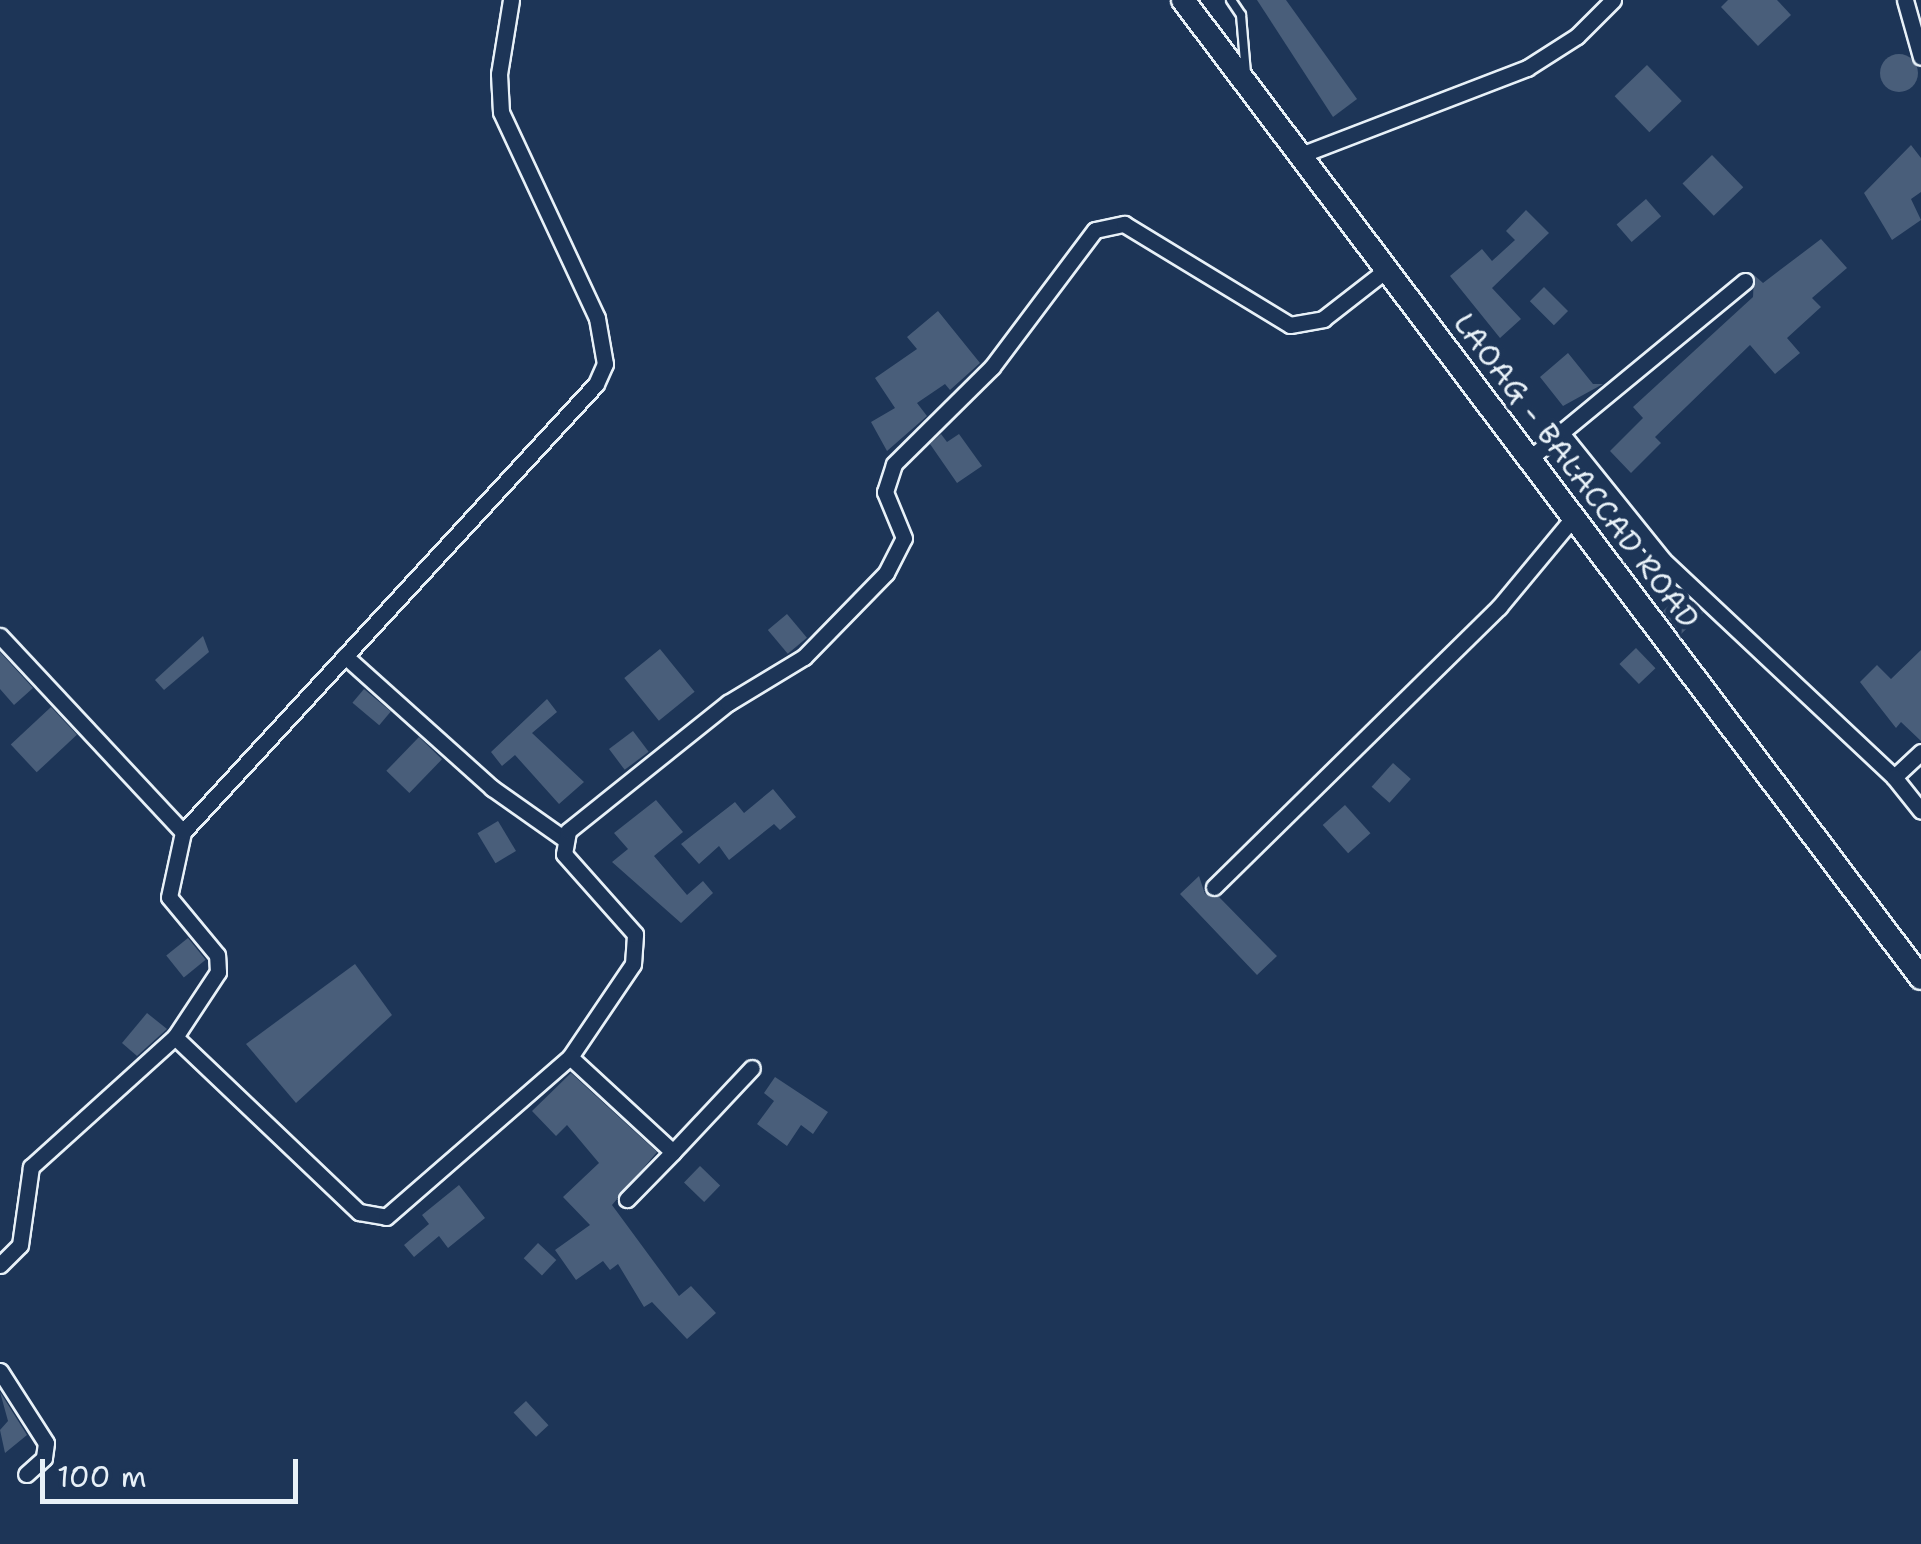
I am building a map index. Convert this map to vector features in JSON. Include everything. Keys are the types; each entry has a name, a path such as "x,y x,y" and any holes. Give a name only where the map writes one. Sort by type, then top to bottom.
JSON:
{"main road":[{"name":"LAOAG - BALACCAD ROAD","path":"1182,0 1303,154 1386,270 1921,978"}],"street":[{"path":"0,1265 20,1245 31,1167 175,1037 220,965 169,897 183,832 596,384 605,364 597,318 502,112 499,74 511,0"},
{"path":"1303,154 1527,68 1577,36 1612,0"},
{"path":"1913,6 1921,56"},
{"path":"563,838 728,703 804,657 886,574 904,538 885,492 894,464 992,367 1095,230 1124,224 1290,325 1323,319 1386,270"},
{"path":"1529,459 1745,281"},
{"path":"1561,433 1662,560 1894,777 1921,811"},
{"path":"1214,887 1499,607 1573,518"},
{"path":"0,636 183,832"},
{"path":"345,656 492,788 563,838"},
{"path":"1894,777 1921,752"},
{"path":"175,1037 374,1220 403,1205 570,1058 638,948 635,934 564,854 563,838"},
{"path":"570,1058 673,1152"},
{"path":"627,1199 752,1068"},
{"path":"0,1371 46,1442 44,1458 26,1474"}],"lane":[{"path":"1231,0 1243,28 1246,83"}],"building":[{"path":"1257,0 1286,0 1357,99 1333,117"},
{"path":"1728,0 1777,0 1791,15 1758,46 1721,7"},
{"path":"1899,54 1912,60 1918,73 1912,86 1899,92 1886,86 1880,73 1886,60"},
{"path":"1647,65 1682,101 1649,132 1615,96"},
{"path":"1911,145 1921,158 1921,192 1911,199 1921,220 1892,240 1864,193"},
{"path":"1712,155 1743,187 1714,216 1683,183"},
{"path":"1646,199 1661,216 1632,242 1617,225"},
{"path":"1526,210 1549,233 1492,288 1521,319 1500,338 1450,276 1482,249 1492,261 1515,240 1506,231"},
{"path":"1821,239 1847,268 1812,298 1821,307 1787,338 1800,353 1775,374 1750,345 1655,437 1661,443 1631,473 1610,451 1643,418 1633,407 1753,297 1754,275 1763,283"},
{"path":"1544,287 1568,311 1554,325 1530,301"},
{"path":"938,311 980,363 950,390 945,384 917,403 927,416 887,451 871,422 895,408 875,378 917,349 907,337"},
{"path":"1568,353 1593,384 1603,384 1563,406 1540,377"},
{"path":"941,434 947,442 959,434 982,466 957,483 930,444"},
{"path":"1681,593 1703,613 1681,634 1663,611"},
{"path":"787,614 807,638 788,654 768,630"},
{"path":"203,636 209,652 164,690 155,680"},
{"path":"1636,648 1655,668 1639,684 1619,664"},
{"path":"660,649 695,692 659,721 624,678"},
{"path":"1921,650 1921,741 1901,722 1896,728 1860,682 1877,665 1891,679"},
{"path":"0,652 33,688 14,705 0,689"},
{"path":"364,689 391,711 379,725 352,703"},
{"path":"547,699 557,712 532,733 584,782 559,804 515,755 502,766 491,752"},
{"path":"51,707 77,735 37,772 11,745"},
{"path":"633,731 649,752 625,770 609,749"},
{"path":"419,737 442,759 409,793 386,771"},
{"path":"1393,763 1411,779 1389,803 1372,787"},
{"path":"773,789 796,817 780,830 774,824 729,860 719,846 699,864 681,844 735,802 744,813"},
{"path":"656,800 683,832 654,856 687,895 703,881 713,893 681,923 612,862 628,849 614,833"},
{"path":"1345,805 1370,833 1348,853 1323,825"},
{"path":"498,821 516,851 495,863 477,833"},
{"path":"1199,876 1205,894 1219,897 1277,956 1257,975 1180,894"},
{"path":"188,938 206,960 184,977 166,956"},
{"path":"355,964 392,1015 296,1103 246,1044"},
{"path":"147,1013 167,1029 137,1056 122,1043"},
{"path":"571,1073 657,1152 612,1205 679,1296 691,1286 716,1313 687,1339 652,1302 644,1307 618,1264 610,1270 603,1261 576,1280 555,1250 590,1225 563,1197 599,1163 567,1125 556,1136 532,1111"},
{"path":"775,1077 828,1112 813,1134 801,1125 787,1146 757,1124 774,1101 764,1093"},
{"path":"700,1166 720,1185 704,1202 684,1183"},
{"path":"459,1185 485,1218 448,1248 439,1236 414,1257 404,1245 429,1224 422,1215"},
{"path":"538,1243 556,1260 542,1275 524,1258"},
{"path":"0,1392 27,1435 5,1453 0,1430 8,1421"},
{"path":"526,1401 549,1425 536,1437 514,1413"}]}
